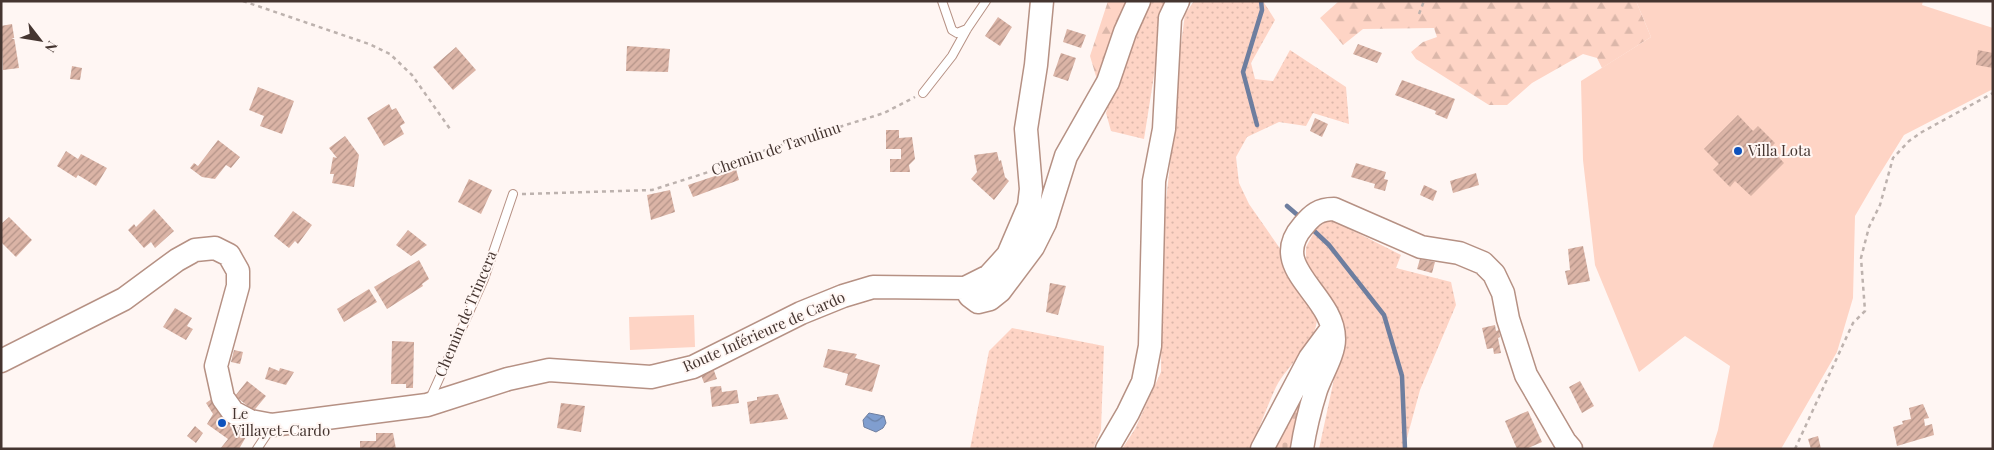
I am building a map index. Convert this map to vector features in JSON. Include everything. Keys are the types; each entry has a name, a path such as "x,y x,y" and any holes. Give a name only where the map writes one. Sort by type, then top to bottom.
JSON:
{"street":[{"name":"Route Inférieure de Cardo","path":"1,361 124,299 177,260 195,250 215,248 229,255 238,271 238,286 216,366 223,398 233,412 250,421 272,426 427,405 508,379 549,370 651,377 693,367 801,313 843,296 873,287 965,288 989,276 1008,255 1030,206 1031,189 1026,130 1036,65 1042,1"},
{"path":"965,288 970,296 978,302 990,299 1000,291 1033,247 1045,223 1066,156 1108,82 1125,32 1139,1"},
{"path":"1107,449 1128,414 1143,382 1150,346 1154,182 1164,129 1170,18 1178,1"},
{"path":"1302,449 1307,418 1334,343 1333,326 1327,311 1293,266 1292,246 1295,234 1313,214 1324,209 1334,208 1421,247 1459,253 1483,263 1494,274 1503,293 1508,319 1526,375 1571,449"},
{"path":"1262,449 1310,358 1333,326"}],"lane":[{"path":"942,1 952,30 957,33 967,29"},
{"path":"923,93 952,56 986,1"},
{"name":"Chemin de Trincera","path":"427,405 484,279 513,194"},
{"path":"257,449 272,426"}],"path":[{"path":"243,1 369,44 390,54 412,75 450,128"},
{"path":"1419,14 1424,1"},
{"name":"Chemin de Tavulinu","path":"513,194 652,190 718,169 752,154 884,113 923,93"},
{"path":"1795,449 1853,323 1865,311 1861,258 1869,227 1880,204 1893,158 1908,141 1993,93"}],"green space":[{"path":"1108,1 1131,1 1098,83 1090,56"},
{"path":"1150,1 1170,1 1158,50 1144,139 1111,131 1106,113 1123,61"},
{"path":"1194,1 1263,1 1275,20 1251,63 1255,79 1273,81 1290,50 1346,87 1349,124 1313,113 1306,126 1279,122 1247,137 1236,157 1239,183 1249,204 1281,250 1317,314 1313,334 1308,344 1276,387 1251,449 1122,449 1135,429 1161,372 1162,236 1178,67 1185,14"},
{"path":"1339,1 1636,1 1651,37 1602,68 1597,58 1583,54 1532,83 1507,105 1489,105 1416,59 1411,52 1423,42 1437,37 1434,28 1363,29 1343,45 1320,18"},
{"path":"1636,1 1923,1 1922,5 1993,28 1993,89 1904,135 1855,216 1853,298 1837,352 1781,449 1712,449 1718,430 1730,366 1685,336 1639,372 1595,265 1583,160 1581,81 1651,37"},
{"path":"1330,219 1401,255 1396,268 1451,282 1456,305 1420,390 1404,449 1319,449 1340,351 1306,268 1306,247 1316,229"},
{"path":"694,315 695,347 630,350 629,317"},
{"path":"1012,328 1104,346 1101,430 1093,449 970,449 989,351"},
{"path":"1297,404 1302,409 1294,449 1269,449"}],"water":[{"path":"869,413 884,416 886,423 883,428 876,432 864,427 863,420"}],"building":[{"path":"998,17 1012,27 1000,46 985,36"},
{"path":"12,24 19,68 3,70 1,26"},
{"path":"1067,29 1086,35 1081,48 1063,42"},
{"path":"1358,44 1382,53 1377,63 1353,54"},
{"path":"627,46 670,49 668,72 626,71"},
{"path":"456,47 476,70 453,90 433,67"},
{"path":"1978,50 1993,53 1993,68 1976,65"},
{"path":"1061,53 1076,58 1068,81 1053,76"},
{"path":"72,66 82,68 80,80 70,79"},
{"path":"1402,80 1455,99 1447,119 1435,114 1436,111 1395,95"},
{"path":"258,87 294,101 282,134 260,126 264,116 249,110"},
{"path":"389,104 392,110 396,108 405,123 400,126 404,134 384,146 367,118"},
{"name":"Villa Lota","path":"1738,115 1753,131 1758,126 1775,143 1770,148 1784,163 1751,196 1735,181 1730,187 1713,170 1719,164 1704,149"},
{"path":"1315,118 1328,124 1322,137 1310,131"},
{"path":"886,130 899,130 899,138 912,137 915,159 909,165 910,172 890,172 890,159 901,159 901,149 886,149"},
{"path":"345,136 359,155 354,187 332,183 334,174 330,174 333,157 337,158 329,148"},
{"path":"218,140 240,157 231,168 226,165 215,179 202,177 190,168 194,163 198,166"},
{"path":"66,151 78,159 81,154 107,168 96,186 78,175 76,178 57,166"},
{"path":"997,152 1005,177 1009,181 994,200 971,179 977,172 974,155"},
{"path":"1356,163 1386,172 1384,179 1388,180 1385,191 1374,188 1375,184 1351,177"},
{"path":"736,169 739,180 693,197 688,185"},
{"path":"1476,173 1479,185 1453,193 1450,181"},
{"path":"469,179 492,190 481,214 458,202"},
{"path":"1424,185 1437,191 1433,201 1420,195"},
{"path":"670,190 675,212 651,220 647,195"},
{"path":"154,209 174,231 155,248 151,242 144,248 128,230 134,224 136,227"},
{"path":"293,211 312,225 298,244 295,241 289,248 274,236"},
{"path":"9,217 32,240 16,257 1,242 1,224"},
{"path":"408,230 427,245 411,256 396,245"},
{"path":"1583,246 1590,281 1568,285 1565,271 1570,270 1568,249"},
{"path":"1420,259 1435,262 1432,273 1417,269"},
{"path":"419,260 429,279 422,284 423,286 387,309 374,287"},
{"path":"1050,283 1066,286 1058,315 1046,312"},
{"path":"369,289 377,302 344,322 337,309"},
{"path":"175,308 192,318 187,326 193,329 186,340 163,327"},
{"path":"1495,325 1496,331 1499,330 1500,337 1498,338 1501,353 1494,354 1493,348 1487,349 1482,328"},
{"path":"392,341 414,342 413,388 406,388 406,384 391,384"},
{"path":"828,349 857,354 855,358 880,365 872,392 845,385 848,374 823,367"},
{"path":"234,350 243,352 240,364 231,362"},
{"path":"269,367 279,371 280,368 294,372 286,385 265,379"},
{"path":"713,368 717,379 704,383 700,372"},
{"path":"247,381 266,396 252,413 246,411 249,407 235,396"},
{"path":"1580,381 1594,406 1582,413 1569,387"},
{"path":"721,386 722,392 737,390 739,403 712,407 710,387"},
{"path":"778,394 788,419 750,424 747,402 757,400 757,397"},
{"name":"Le Villayet-Cardo","path":"213,398 250,430 239,449 220,449 228,439 207,424 213,414 206,403"},
{"path":"561,403 585,406 581,432 557,428"},
{"path":"1923,404 1929,418 1924,419 1925,426 1932,424 1934,435 1897,446 1893,427 1903,424 1902,421 1911,419 1909,408"},
{"path":"1528,411 1542,442 1526,449 1517,449 1505,421"},
{"path":"195,426 203,433 196,443 187,436"},
{"path":"376,433 393,433 396,449 360,449 360,441 376,441"},
{"path":"1818,436 1821,449 1811,449 1808,439"}],"waterway":[{"path":"1257,125 1243,72 1262,10 1261,1"},
{"path":"1287,206 1301,218"},
{"path":"1310,227 1329,245 1384,315 1402,376 1405,449"}],"place":[{"name":"Villa Lota","path":"1738,151"},
{"name":"Le Villayet-Cardo","path":"222,423"}]}
